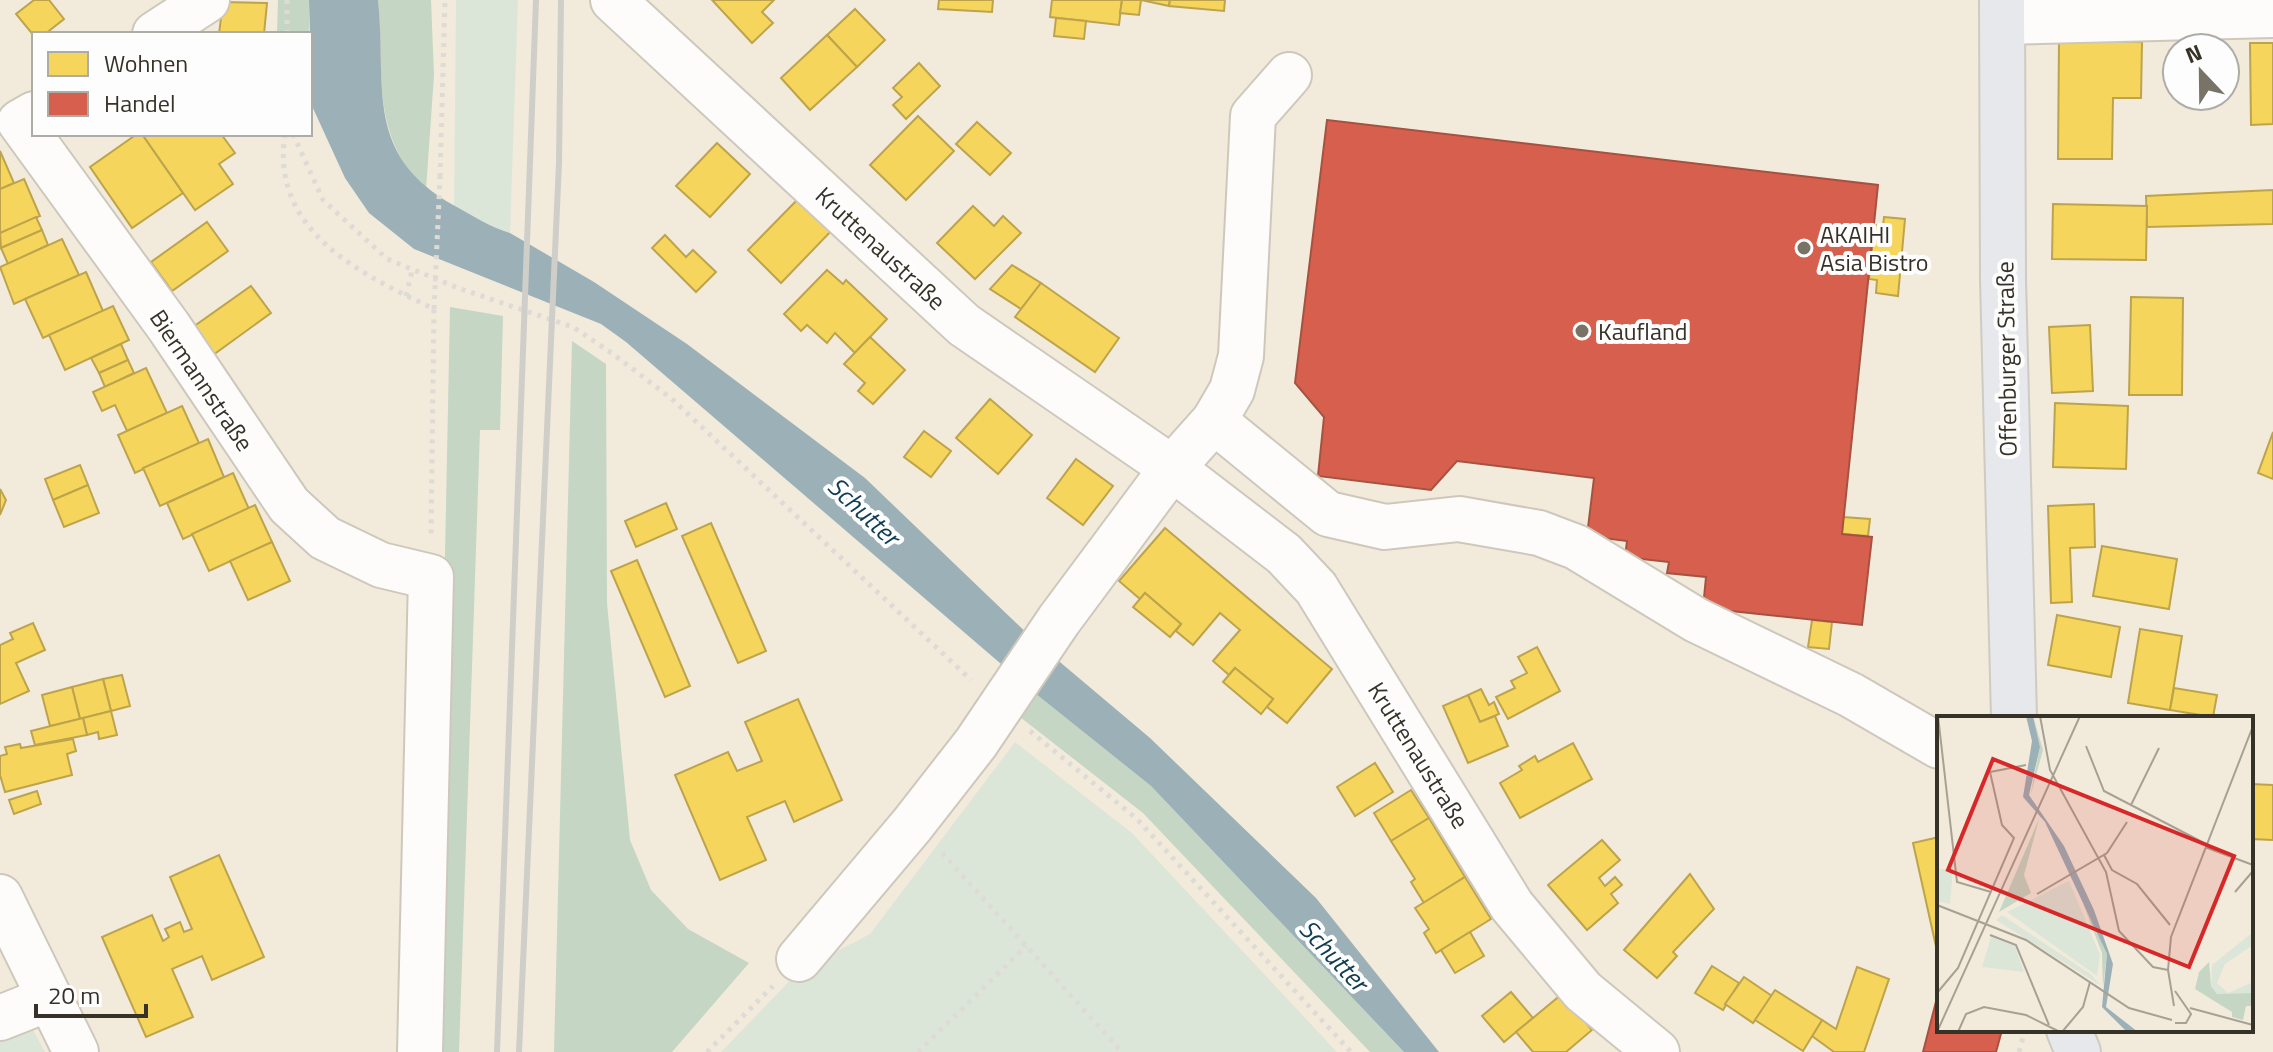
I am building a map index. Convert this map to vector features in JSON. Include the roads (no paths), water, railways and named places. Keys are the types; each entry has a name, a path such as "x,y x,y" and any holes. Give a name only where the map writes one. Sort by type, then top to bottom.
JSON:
{"main road":[{"name":"Offenburger Straße","path":"2002,11 2003,279 2014,716"},
{"path":"2070,1032 2078,1052"}],"street":[{"path":"158,32 207,0"},
{"name":"Kruttenaustraße","path":"621,2 964,325 1172,468 1284,554 1316,588 1512,906 1583,991 1657,1052"},
{"path":"2002,11 2273,15"},
{"path":"799,959 912,825 1001,708 1059,620 1172,468 1214,421 1232,390 1241,356 1253,116 1289,75"},
{"name":"Biermannstraße","path":"18,110 32,130"},
{"name":"Biermannstraße","path":"36,136 289,505 325,538 381,565 431,577 420,1052"},
{"path":"1214,421 1328,514 1385,527 1459,519 1539,533 1576,547 1696,620 1851,695 1937,745"},
{"path":"0,897 76,1052"},
{"path":"0,1018 48,999"}],"water":[{"name":"Schutter","path":"309,0 378,0 385,117 405,165 426,186 455,206 510,233 594,282 687,344 865,478 1035,641 1150,738 1316,898 1439,1052 1404,1052 1151,786 1036,694 626,342 601,324 414,249 369,213 345,178 312,106"}],"railway":[{"path":"497,1052 536,0"},
{"path":"519,1052 559,163 561,0"}],"place":[{"name":"AKAIHI Asia Bistro","path":"1804,248"},
{"name":"Kaufland","path":"1582,331"}]}
